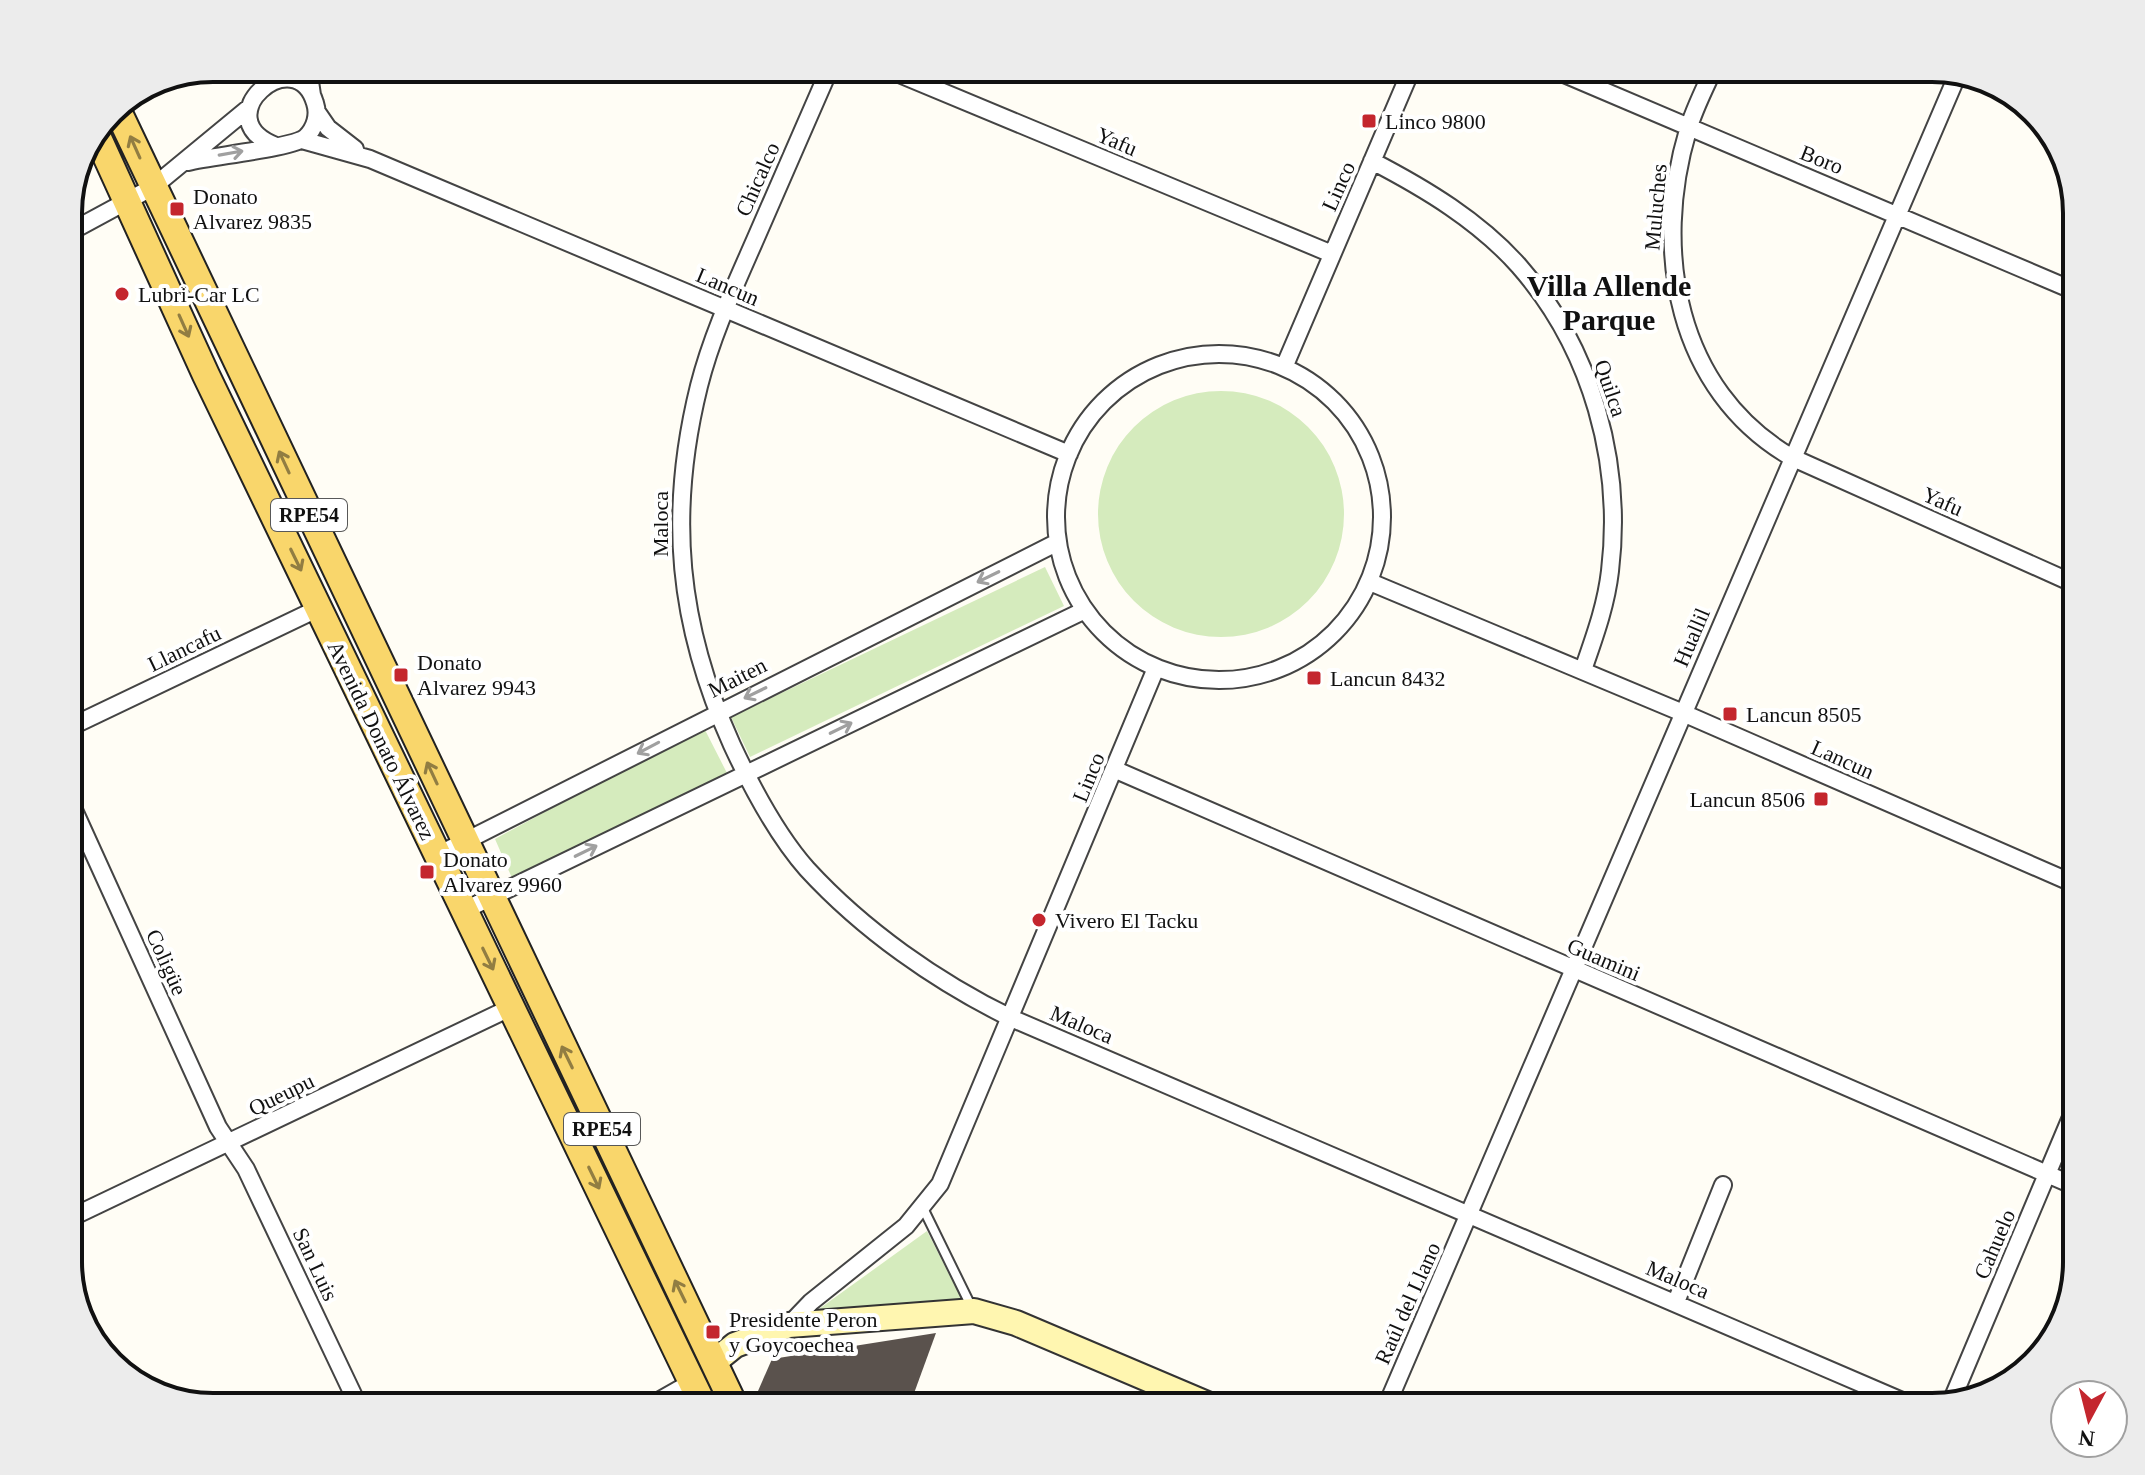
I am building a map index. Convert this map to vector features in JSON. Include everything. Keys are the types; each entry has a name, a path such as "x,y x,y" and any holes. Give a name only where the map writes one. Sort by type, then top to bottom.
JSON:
{"main road":[{"name":"Avenida Donato Álvarez","path":"122,120 714,1362"},
{"name":"Avenida Donato Álvarez","path":"101,146 319,608 692,1382"},
{"path":"714,1362 735,1345 789,1325 974,1311 1016,1323 1181,1393"},
{"name":"RPE54","path":"714,1362 728,1393"},
{"name":"RPE54","path":"692,1382 697,1393"}],"street":[{"name":"Lancun","path":"82,226 128,204 188,162 250,107 259,89 270,82"},
{"name":"Lancun","path":"300,82 340,139 370,159"},
{"path":"302,140 315,123 310,82"},
{"name":"Chicalco","path":"725,308 824,82"},
{"name":"Yafu","path":"919,82 1332,254"},
{"name":"Linco","path":"1285,365 1406,82"},
{"name":"Boro","path":"1583,82 2063,286"},
{"name":"Muluches","path":"1708,82 1688,127 1673,207 1672,256 1678,306 1695,348 1738,416 1762,440 1791,457"},
{"name":"Huallil","path":"1469,1216 1791,457 1954,84"},
{"path":"250,107 249,117 258,136 276,146"},
{"name":"Lancun","path":"188,162 302,140 370,159 1069,454"},
{"name":"Quilca","path":"1372,161 1425,189 1467,219 1519,266 1559,320 1586,376 1599,416 1611,472 1614,517 1603,609 1583,670"},
{"name":"Maloca","path":"725,308 699,386 688,439 680,493 679,537 683,583 695,644 717,711 745,774 787,843 832,894 973,1000 1884,1393"},
{"path":"1238,355 1285,365 1317,386 1348,416 1371,454 1382,496 1382,539 1370,582 1352,613 1327,641 1285,666 1262,675 1225,680 1188,677 1156,668 1127,652 1085,610 1067,578 1058,542 1056,512 1069,454 1089,418 1119,388 1155,367 1196,356 1238,355"},
{"name":"Yafu","path":"1791,457 2063,579"},
{"name":"Maiten","path":"438,855 717,711 1058,542"},
{"name":"Lancun","path":"1370,582 1583,670 2063,879"},
{"name":"Llancafu","path":"82,721 319,608"},
{"path":"465,910 1085,610"},
{"name":"Linco","path":"789,1325 923,1208 940,1184 1116,770 1156,668"},
{"name":"Guamini","path":"1116,770 2063,1181"},
{"name":"Coligüe","path":"82,827 228,1144"},
{"name":"Queupu","path":"82,1212 512,1007"},
{"name":"Cahuelo","path":"1956,1391 2063,1136"},
{"name":"San Luis","path":"228,1144 246,1169 352,1393"},
{"path":"1676,1302 1723,1185"},
{"name":"Raúl del Llano","path":"1392,1393 1469,1216"},
{"path":"673,1393 692,1382"}],"lane":[{"path":"923,1208 974,1311"}],"green space":[{"path":"1221,391 1245,393 1268,400 1290,411 1308,427 1324,445 1335,467 1342,490 1342,538 1335,561 1324,583 1308,601 1290,617 1268,628 1245,635 1221,637 1197,635 1174,628 1152,617 1134,601 1118,583 1107,561 1100,538 1098,514 1100,490 1107,467 1118,445 1134,427 1152,411 1174,400 1197,393"},
{"path":"1045,567 1064,606 750,757 731,717"},
{"path":"703,726 728,775 512,878 495,839"},
{"path":"927,1231 968,1311 812,1314"}],"building":[{"path":"936,1333 914,1393 757,1393 772,1359"}],"place":[{"name":"Linco 9800","path":"1369,121"},
{"name":"Donato Alvarez 9835","path":"177,209"},
{"name":"Lubri-Car LC","path":"122,294"},
{"name":"Donato Alvarez 9943","path":"401,675"},
{"name":"Lancun 8432","path":"1314,678"},
{"name":"Lancun 8505","path":"1730,714"},
{"name":"Lancun 8506","path":"1821,799"},
{"name":"Donato Alvarez 9960","path":"427,872"},
{"name":"Vivero El Tacku","path":"1039,920"},
{"name":"Presidente Peron y Goycoechea","path":"713,1332"}],"district":[{"name":"Villa Allende Parque","path":"1609,303"}]}
